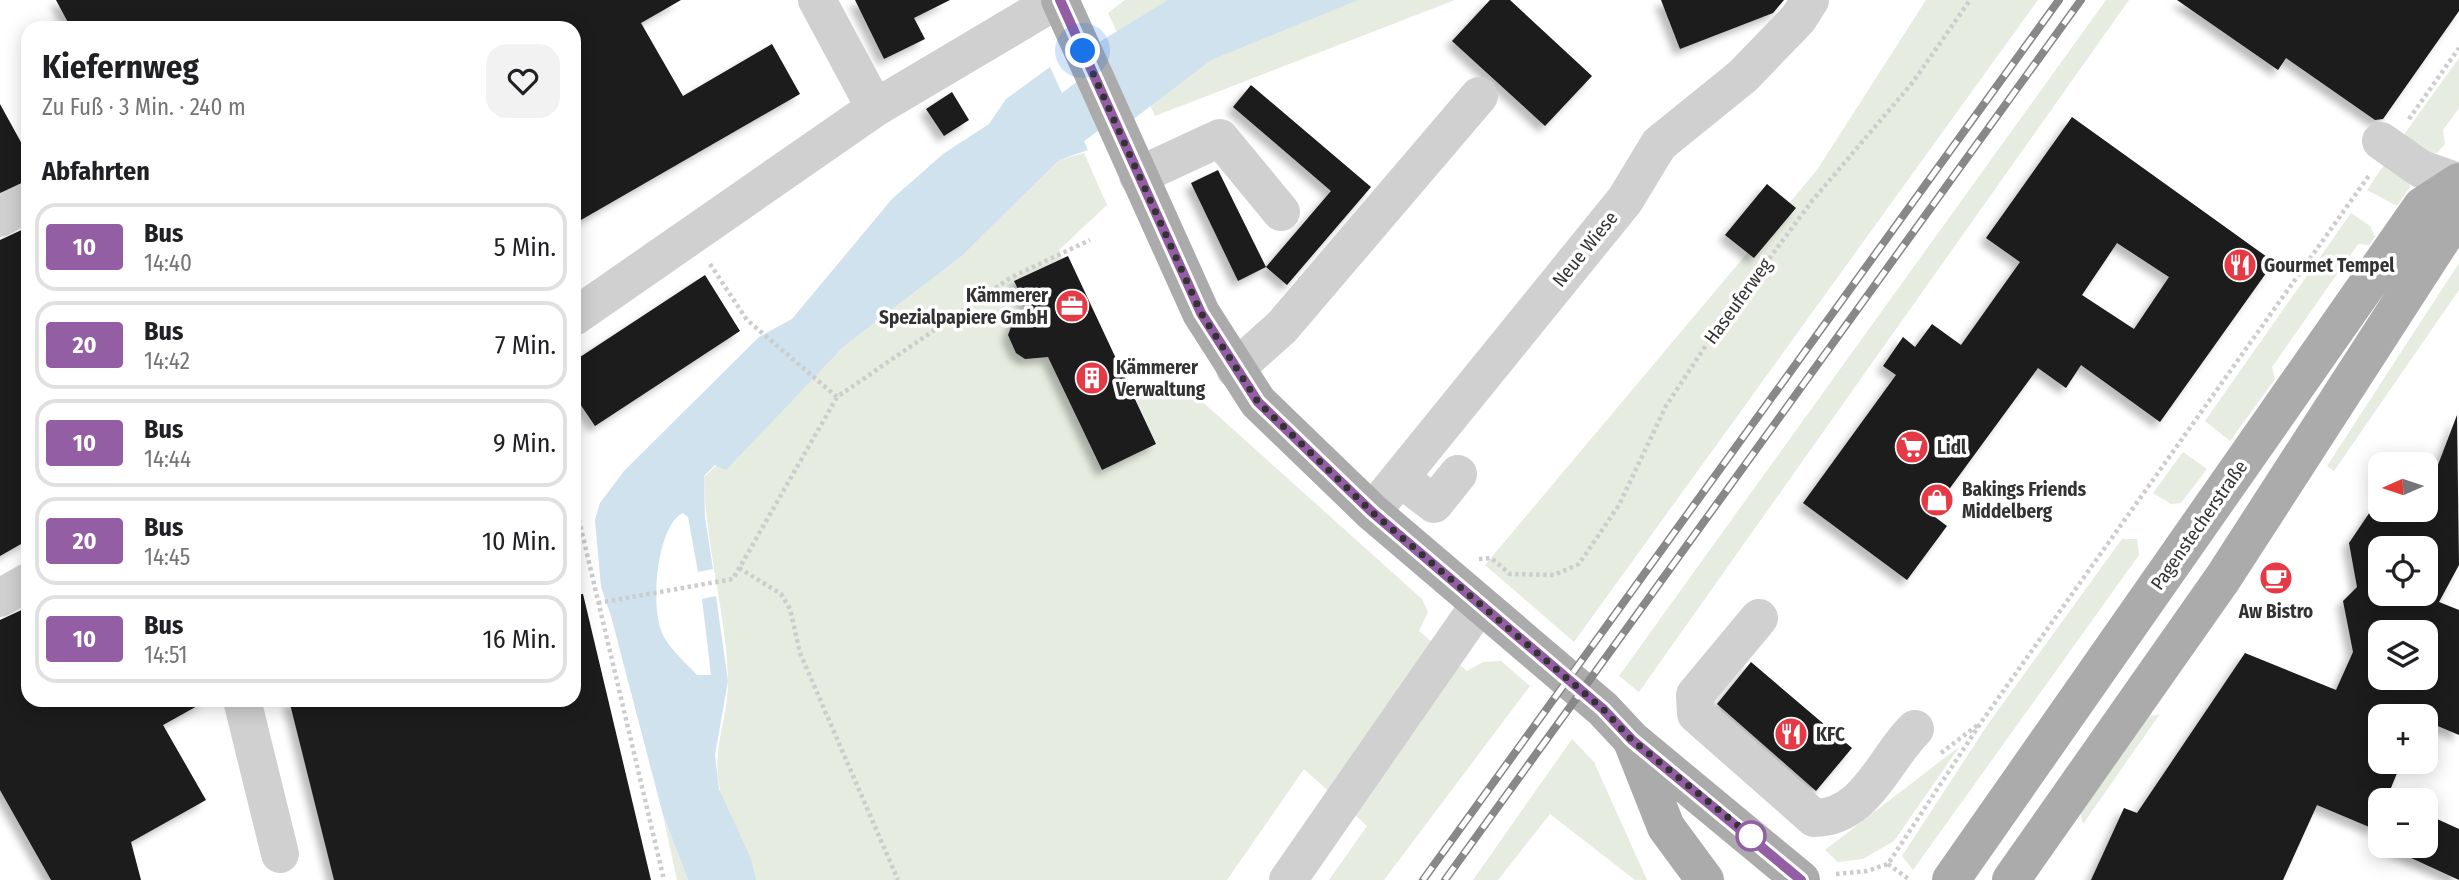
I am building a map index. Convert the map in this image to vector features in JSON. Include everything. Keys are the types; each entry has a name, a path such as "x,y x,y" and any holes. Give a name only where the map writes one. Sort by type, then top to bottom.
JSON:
{"main road":[{"path":"1058,0 1201,313 1258,402 1372,512 1603,709 1632,740 1818,877"},
{"path":"2011,880 2224,578 2309,450 2451,225 2459,183"},
{"name":"Pagenstecherstraße","path":"1951,880 2422,206 2459,183"},
{"path":"1632,740 1666,827 1705,880"}],"street":[{"path":"817,0 875,108"},
{"path":"581,312 875,108 1058,0"},
{"name":"Neue Wiese","path":"1372,512 1625,200 1659,144 1743,76 1798,19 1810,0"},
{"path":"1235,369 1282,327 1479,96"},
{"path":"1138,176 1220,138 1281,212"},
{"path":"2385,144 2421,169 2459,183"},
{"path":"0,218 21,206"},
{"path":"1400,478 1434,504 1458,474"},
{"path":"0,598 21,586"},
{"path":"1288,880 1479,605"},
{"path":"1759,618 1695,695 1696,714 1814,818 1831,818 1875,785 1886,770 1897,746 1915,729"},
{"path":"244,707 279,854"}],"path":[{"name":"Haseuferweg","path":"1510,573 1554,575 1579,564 1619,505 1666,406 1716,330 1812,201 1913,82 1970,0"},
{"path":"1818,877 1867,871 1888,864 1982,721 2385,144 2459,48"},
{"path":"692,237 747,320 837,397"},
{"path":"601,602 733,579 837,397 1010,278 1090,240"},
{"path":"581,526 664,880"},
{"path":"739,568 781,594 790,610 800,653 898,880"},
{"path":"1888,864 1910,880"},
{"path":"1861,880 1867,871"}],"shaded area":[{"path":"1125,0 1455,0 1155,116 1108,13"},
{"path":"1926,0 2038,0 1574,642 1485,565 1817,170"},
{"path":"2106,0 2129,0 1639,692 1619,676"},
{"path":"2459,58 2459,108 2443,130 2445,144 2437,153 2426,153 2403,136"},
{"path":"1084,153 1107,205 1059,250 1062,258 1014,281 1029,312 1014,319 1008,335 1046,352 1102,470 1156,444 1135,397 1187,388 1422,599 1428,612 1419,631 1467,671 1483,662 1501,661 1530,686 1384,880 1329,880 1367,826 1304,769 1227,880 756,880 725,808 717,770 728,679 704,477 842,348 963,255 1059,160"},
{"path":"2386,162 2408,178 2410,187 2397,206 2367,190"},
{"path":"2351,213 2370,226 2375,237 2369,245 2358,244 2272,367 2275,379 2230,441 2205,421"},
{"path":"2459,263 2459,290 2334,471 2327,466"},
{"path":"2183,452 2207,469 2181,503 2171,504 2153,493"},
{"path":"2122,539 2137,539 2139,555 1913,870 1902,856 1988,724"},
{"path":"2160,714 2083,824 2080,812 2147,717"},
{"path":"1572,739 1594,762 1647,880 1635,880 1550,814 1498,880 1473,880"},
{"path":"1960,746 1894,841 1863,859 1838,862 1825,850"},
{"path":"663,816 688,880 677,880"}],"water":[{"path":"1168,0 1358,0 1211,60 1118,131 1083,52"},
{"path":"1050,67 1088,150 1059,160 963,255 842,348 726,470 715,465 704,476 705,517 713,569 698,572 688,517 683,513 674,521 667,534 661,551 656,590 659,625 671,647 697,675 711,675 702,599 716,596 728,681 715,755 719,789 751,859 756,880 688,880 663,815 601,587 595,520 600,503 624,471 759,337 792,319 892,199 943,154 989,124 1006,99"}],"building":[{"path":"56,0 681,0 641,23 683,96 772,44 800,94 581,220 581,21 67,21"},
{"path":"855,0 950,0 914,18 925,39 884,59"},
{"path":"1490,0 1510,0 1592,76 1545,126 1452,41"},
{"path":"1661,0 1784,0 1773,13 1680,49"},
{"path":"2177,0 2459,0 2459,11 2383,119 2375,120 2286,58 2278,70"},
{"path":"1251,85 1371,187 1287,285 1266,267 1331,191 1233,107"},
{"path":"952,92 969,120 944,136 926,109"},
{"path":"0,104 21,142 21,183 0,193"},
{"path":"2072,117 2274,262 2160,422 2081,365 2066,388 2038,368 1931,514 1947,526 1907,580 1803,503 1896,375 1883,366 1903,337 1915,347 1932,324 1961,345 2020,262 1986,238","holes":["2117,243 2169,277 2134,329 2082,295"]},
{"path":"1218,170 1266,267 1238,281 1191,183"},
{"path":"1767,184 1796,208 1754,258 1725,235"},
{"path":"21,230 21,544 0,556 0,240"},
{"name":"Kämmerer Verwaltung","path":"1068,256 1156,444 1102,470 1048,357 1025,359 1016,353 1008,335 1014,319 1029,312 1014,281"},
{"path":"705,275 740,331 595,426 581,405 581,356"},
{"path":"2457,415 2459,565 2439,602 2459,610 2459,735 2438,726 2438,704 2368,704 2368,774 2397,774 2391,788 2368,788 2368,826 2317,805 2283,880 2091,880 2124,808 2137,813 2245,653 2336,690 2353,652 2343,601 2357,587 2349,543 2368,515 2368,522 2438,522 2438,465"},
{"path":"581,594 651,880 334,880 291,707 581,707"},
{"path":"21,610 21,707 195,707 163,725 206,800 131,842 141,880 51,880 0,790 0,620"},
{"path":"1751,662 1852,748 1816,791 1717,704"},
{"path":"2438,819 2459,829 2459,880 2411,858 2438,858"}],"waterway":[{"path":"1017,159 1183,35 1266,0"}],"railway":[{"path":"1423,880 2059,0"},
{"path":"1445,880 2081,0"}],"bus line":[{"name":"10","path":"1060,0 1201,313 1224,354 1258,402 1372,512 1603,709 1632,740 1801,880"}],"place":[{"name":"Gourmet Tempel","path":"2240,265"},
{"name":"Kämmerer Spezialpapiere GmbH","path":"1072,306"},
{"name":"Kämmerer Verwaltung","path":"1092,378"},
{"name":"Lidl","path":"1912,447"},
{"name":"Bakings Friends Middelberg","path":"1937,500"},
{"name":"Aw Bistro","path":"2276,578"},
{"name":"KFC","path":"1791,734"}],"route":[{"path":"1083,51 1201,313 1224,354 1258,402 1372,512 1603,709 1632,740 1751,836"}]}
